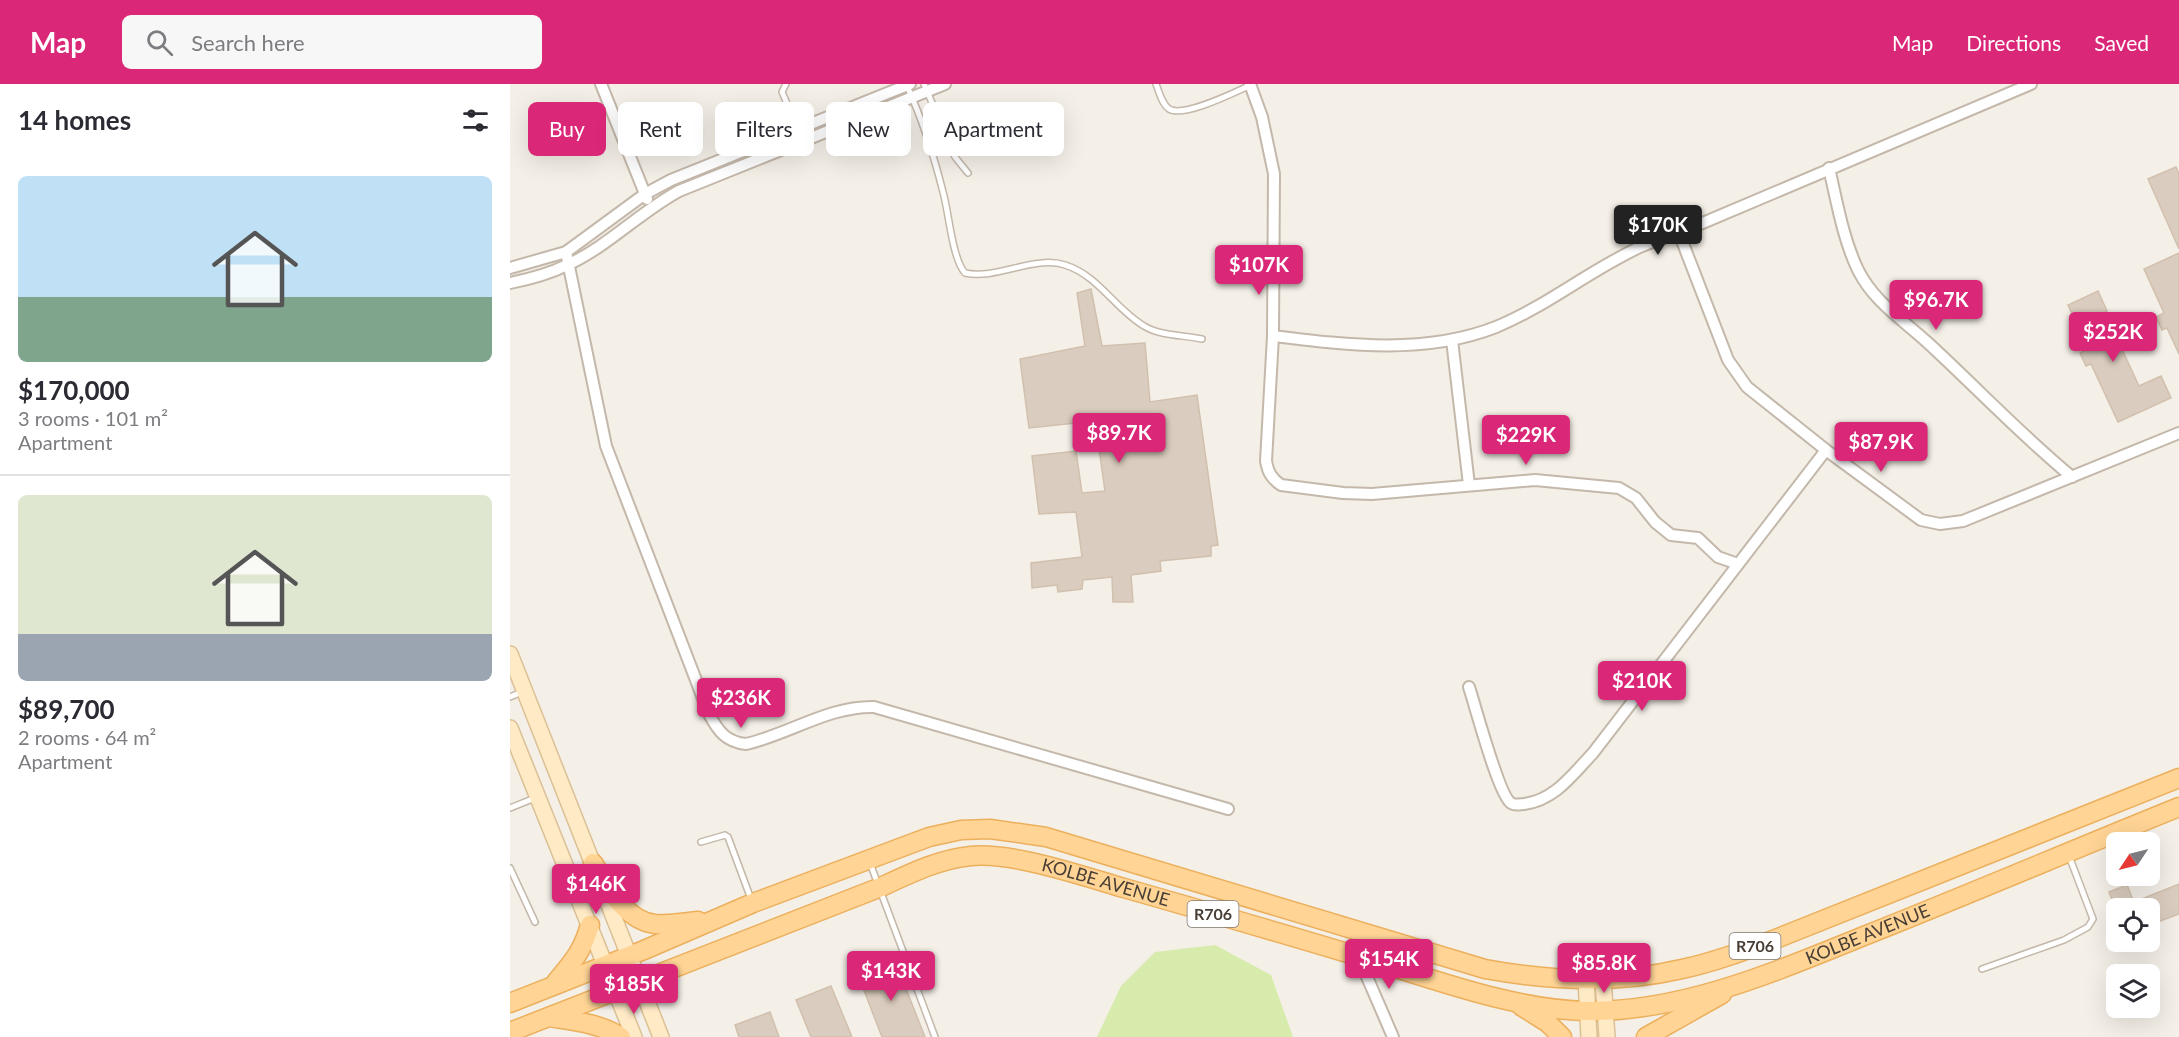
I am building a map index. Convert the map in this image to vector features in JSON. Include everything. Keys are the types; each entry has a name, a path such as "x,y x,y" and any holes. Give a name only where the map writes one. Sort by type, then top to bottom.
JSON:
{"main road":[{"name":"KOLBE AVENUE","path":"629,956 753,903 929,837 961,830 990,829 1046,837 1485,969 1533,977 1618,979 1671,971 1719,959 1778,938 2179,778"},
{"name":"KOLBE AVENUE","path":"615,989 881,887 909,874 949,860 974,856 1002,858 1067,872 1420,976 1511,1000 1571,1010 1623,1009 1673,1001 1737,986 2179,807"},
{"path":"2058,826 2068,852"},
{"path":"593,862 624,908 639,919 652,924 718,919"},
{"path":"553,985 578,957 590,924"},
{"name":"R706","path":"510,1004 629,956"},
{"path":"1646,1037 1737,986"},
{"name":"R706","path":"510,1032 615,989"},
{"path":"1511,1000 1548,1023 1562,1037"},
{"path":"547,1017 585,1022 621,1037"}],"street":[{"path":"601,84 652,207"},
{"path":"814,137 912,97 926,88 945,84"},
{"path":"1251,84 1262,117 1274,174 1273,336 1266,460 1268,471 1273,479 1281,484 1343,493 1404,492 1535,480 1619,488 1636,498 1655,522 1671,535 1698,538 1718,557 1738,564"},
{"path":"1273,336 1346,345 1388,346 1452,340 1495,327 1641,246 1679,233 2016,87 2031,84"},
{"path":"814,122 909,85"},
{"path":"510,268 566,252 645,194 681,175 729,156"},
{"path":"510,283 537,278 568,265 679,191 766,156"},
{"path":"1829,168 1852,253 1858,270 1872,292 1882,304 1928,343 2039,450 2072,477"},
{"path":"1679,233 1728,360 1738,377 1747,387 1826,450 1921,520 1930,523 1963,521 2179,433"},
{"path":"566,252 606,446 709,714 717,729 726,738 735,743 746,744 829,714 860,707 874,707 1227,809"},
{"path":"1452,340 1469,485"},
{"path":"1468,687 1509,802 1515,805 1543,798 1555,792 1593,753 1826,450"},
{"path":"510,654 517,694 561,786 593,862 661,1037"},
{"path":"510,728 634,1037"},
{"path":"537,797 561,786"},
{"path":"1358,956 1393,1037"},
{"path":"1589,1037 1596,1010 1595,979"},
{"path":"1596,1010 1607,1037"}],"lane":[{"path":"786,84 782,92 786,102"},
{"path":"1156,84 1166,106 1171,111 1190,109 1251,84"},
{"path":"909,85 943,192 958,263 965,273 987,273 1046,263 1062,264 1074,268 1101,286 1132,318 1146,327 1202,339"},
{"path":"926,88 955,157 968,173"},
{"path":"510,808 537,797"},
{"path":"701,842 725,835 728,837 753,903"},
{"path":"1982,969 2064,940 2088,927 2092,919 2068,852"},
{"path":"868,859 881,887 935,1037"},
{"path":"510,868 535,922"}],"green space":[{"path":"1215,945 1271,975 1293,1037 1097,1037 1121,986 1155,952"}],"building":[{"path":"2176,167 2179,174 2179,249 2148,179"},
{"path":"2179,253 2179,354 2167,328 2162,330 2156,317 2164,313 2144,269"},
{"path":"1091,289 1102,346 1145,343 1150,402 1197,395 1218,545 1211,546 1211,556 1160,561 1161,571 1131,575 1133,602 1113,602 1112,577 1083,580 1082,589 1058,592 1057,585 1032,588 1031,563 1082,557 1076,512 1039,514 1032,456 1076,451 1082,493 1105,491 1095,421 1029,428 1020,359 1085,346 1077,293"},
{"path":"2098,291 2107,311 2100,315 2116,350 2121,347 2139,386 2161,376 2171,398 2118,422 2091,364 2086,366 2080,353 2088,349 2068,305"},
{"path":"2179,884 2179,914 2160,921 2160,898 2144,898"},
{"path":"2127,886 2132,898 2111,898 2109,892"},
{"path":"895,961 925,1037 882,1037 858,975"},
{"path":"831,986 852,1037 811,1037 796,1000"},
{"path":"770,1012 779,1037 739,1037 735,1025"}]}
